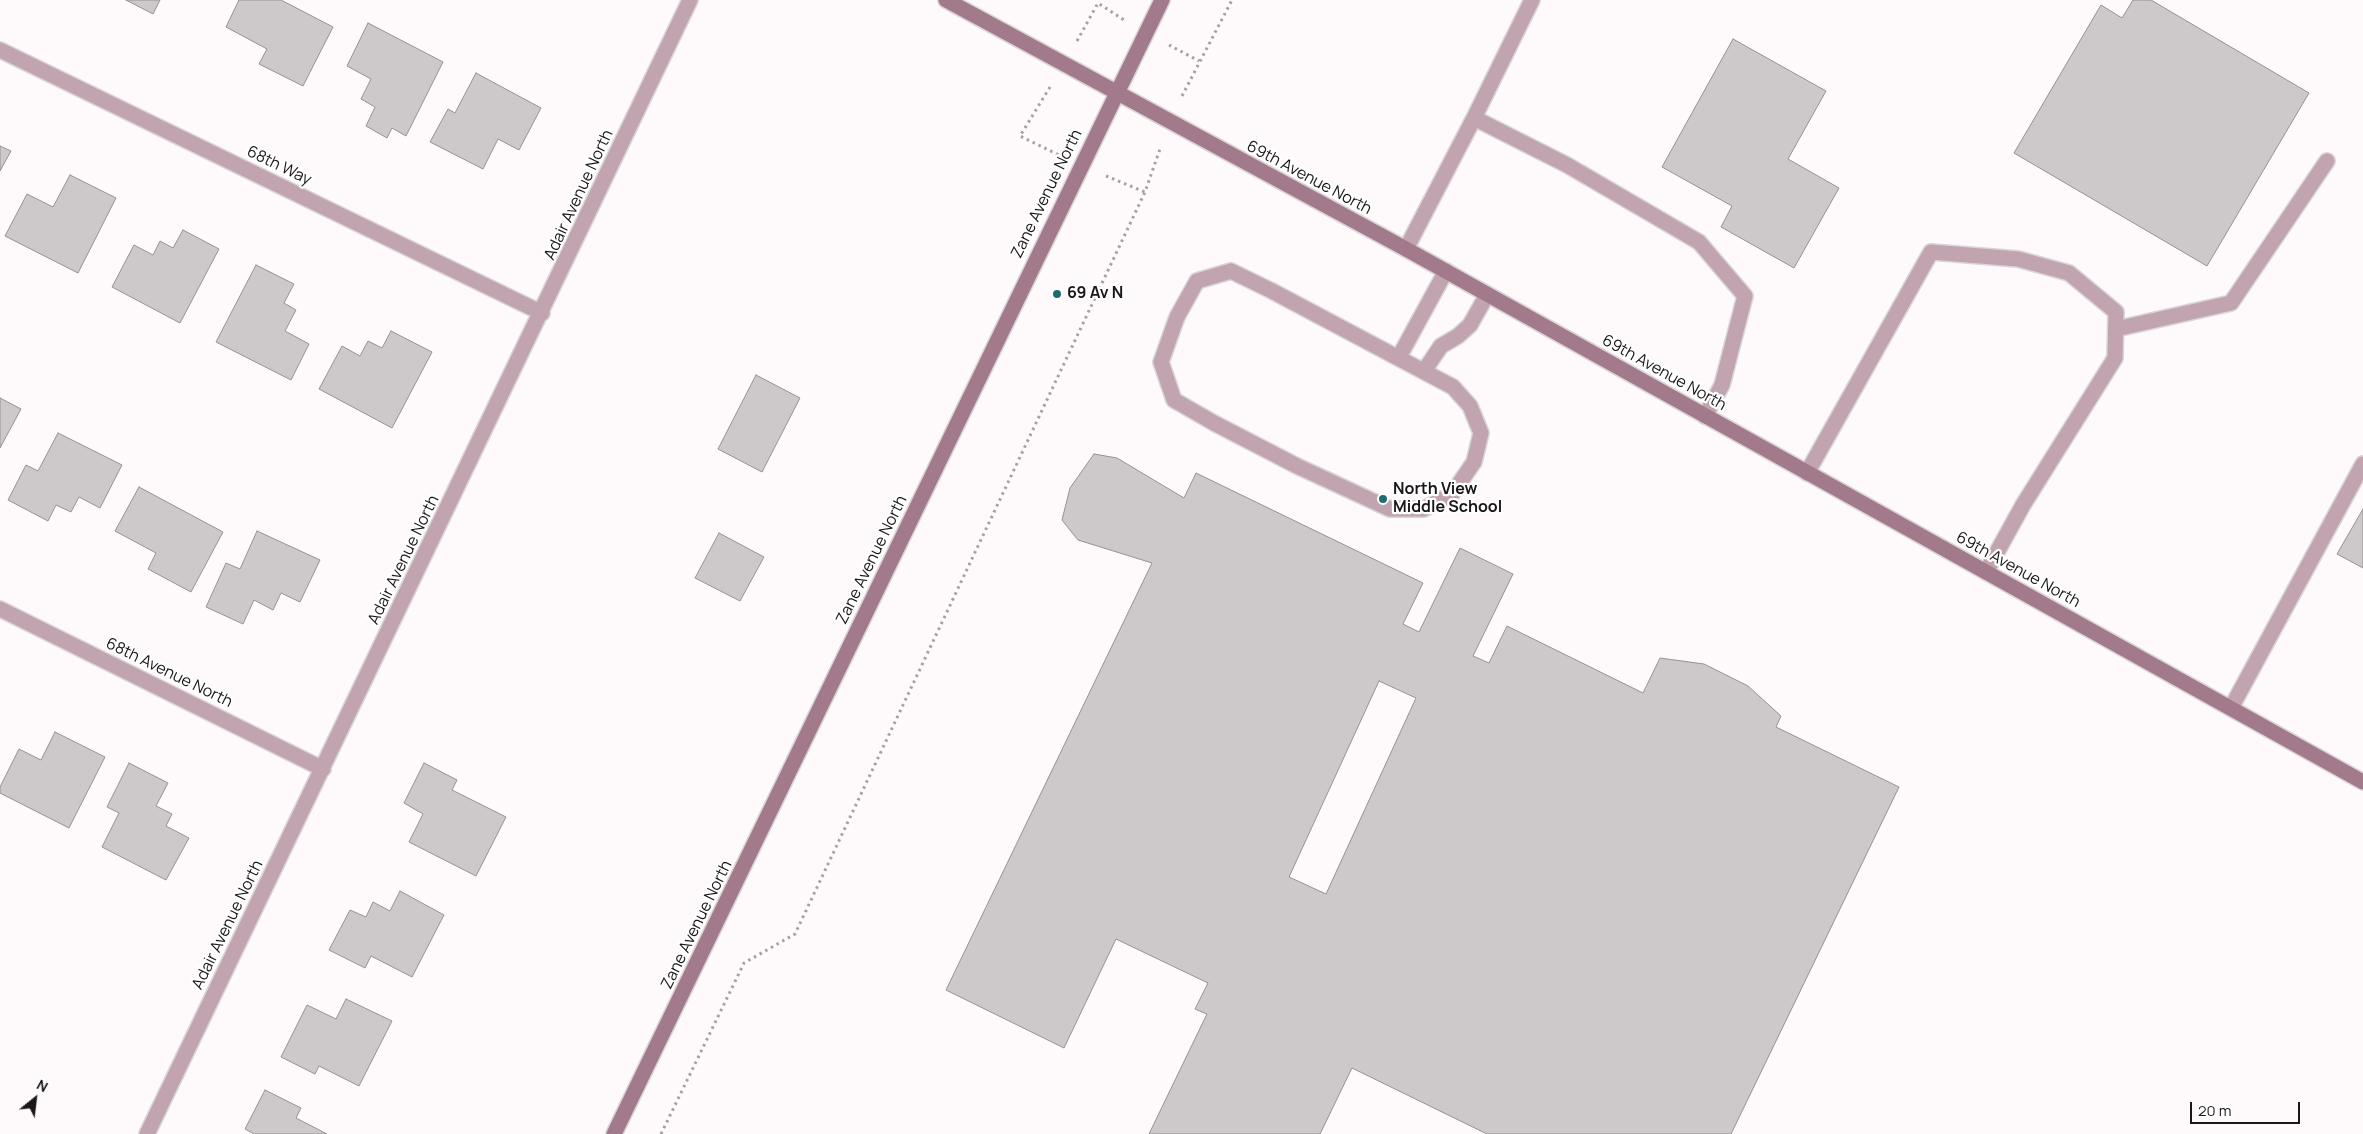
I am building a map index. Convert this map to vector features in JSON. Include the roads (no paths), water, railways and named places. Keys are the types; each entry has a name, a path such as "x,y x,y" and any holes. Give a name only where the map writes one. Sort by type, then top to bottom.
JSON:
{"street":[{"name":"Adair Avenue North","path":"147,1134 542,313 690,0"},
{"name":"69th Avenue North","path":"946,0 1446,271 2363,782"},
{"name":"Zane Avenue North","path":"614,1134 679,1003 1115,93 1162,0"},
{"path":"1406,249 1474,118 1532,0"},
{"name":"68th Way","path":"0,50 542,313"},
{"path":"1474,118 1567,165 1699,242 1745,296 1722,385 1704,416"},
{"path":"2116,329 2231,303 2327,161"},
{"path":"1807,473 1931,252 2018,259 2069,273 2116,312 2115,358 2023,505 1986,572"},
{"path":"1399,357 1446,271"},
{"path":"1231,272 1424,371 1453,387 1470,406 1481,433 1474,462 1452,494 1424,510 1390,509 1297,466 1174,400 1161,362 1177,317 1198,281 1231,272"},
{"path":"1424,371 1441,346 1458,336 1470,325 1486,295"},
{"path":"2231,708 2363,464"},
{"name":"68th Avenue North","path":"0,609 323,768"}],"place":[{"name":"69 Av N","path":"1057,294"},
{"name":"North View Middle School","path":"1383,499"}]}
